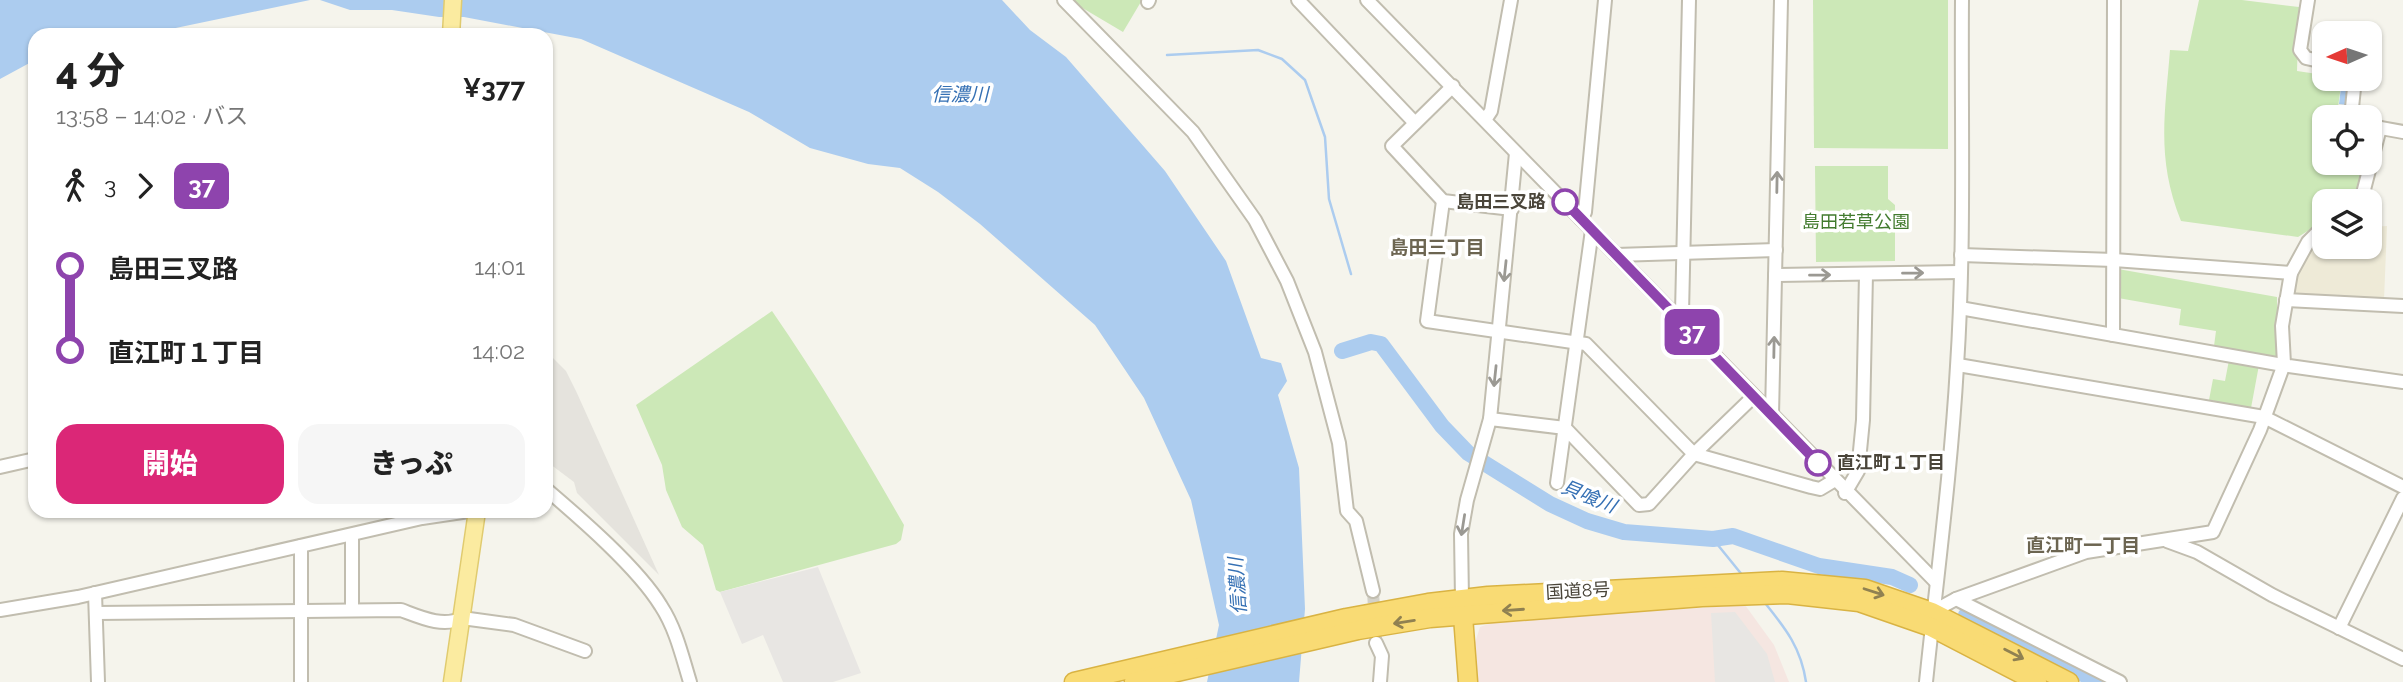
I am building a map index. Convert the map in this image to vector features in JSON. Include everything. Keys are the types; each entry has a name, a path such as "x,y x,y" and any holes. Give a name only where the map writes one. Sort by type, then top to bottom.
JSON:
{"highway":[{"name":"国道8号","path":"1074,682 1346,625 1462,607 1728,589 1785,588 1931,619 2069,682"},
{"path":"1462,607 1468,682"},
{"name":"国道8号","path":"1931,619 2037,682"},
{"name":"国道8号","path":"1134,682 1346,625"}],"main road":[{"path":"451,28 453,0"},
{"path":"452,682 476,518"}],"street":[{"path":"1064,0 1193,132 1255,219 1287,281 1315,352 1339,443 1347,511 1356,521 1373,591"},
{"path":"1298,0 1415,123"},
{"path":"1367,0 1679,318 1845,492 1936,581"},
{"path":"1485,120 1491,111 1511,0"},
{"path":"1581,219 1585,212 1605,0"},
{"path":"1679,318 1682,313 1689,0"},
{"path":"1772,415 1781,0"},
{"path":"1926,682 1931,619 1946,520 1958,365 1962,0"},
{"path":"2113,335 2114,0"},
{"path":"2308,0 2300,50 2306,58 2312,59"},
{"path":"1453,86 1392,146 1443,201 1512,209"},
{"path":"2382,128 2403,132"},
{"path":"1462,607 1461,534 1490,419 1516,153"},
{"path":"1443,201 1427,321 1586,344 1694,454 1820,489 1835,480"},
{"path":"1558,483 1592,230"},
{"path":"1931,619 1956,599 2086,552 2213,532 2264,417 2284,364 2281,326 2291,273 2312,238"},
{"path":"1616,255 1776,250"},
{"path":"1961,255 2114,260 2291,273"},
{"path":"1775,275 1960,272"},
{"path":"1845,492 1858,471 1863,420 1866,274"},
{"path":"2286,300 2403,306"},
{"path":"1960,308 2403,382"},
{"path":"1958,365 2264,417 2403,487"},
{"path":"1490,419 1565,428 1639,505 1649,504 1694,454 1754,397"},
{"path":"0,467 28,461"},
{"path":"553,495 583,520 660,604 680,646 690,682"},
{"path":"2339,628 2403,498"},
{"path":"0,610 95,593 422,518"},
{"path":"352,535 352,610"},
{"path":"2167,541 2197,552 2272,595 2403,659"},
{"path":"301,546 301,682"},
{"path":"95,593 99,682"},
{"path":"1956,599 2120,682"},
{"path":"96,613 401,610 427,620 454,622 462,618 514,625 584,651"},
{"path":"1376,643 1382,656 1380,682"}],"shaded area":[{"path":"2382,226 2387,226 2384,300 2291,296 2299,272 2312,249 2312,259 2382,259"},
{"path":"553,358 566,371 576,391 659,575 577,493 574,482 553,466"},
{"path":"818,567 861,673 833,682 783,682 763,635 742,644 720,592"},
{"path":"1745,605 1774,645 1789,682 1478,682 1475,643 1480,627 1497,621"},
{"path":"1735,612 1767,654 1775,682 1715,682 1711,613"}],"green space":[{"path":"1069,0 1142,0 1123,32"},
{"path":"1813,0 1948,0 1948,149 1814,148"},
{"path":"2199,0 2242,0 2299,7 2297,71 2312,73 2312,91 2340,91 2338,105 2312,105 2312,175 2363,175 2360,189 2312,189 2312,228 2298,237 2181,221 2168,177 2164,136 2170,50 2188,51"},
{"name":"島田若草公園","path":"1815,166 1888,166 1888,199 1895,205 1895,261 1816,262"},
{"path":"2118,269 2277,297 2278,357 2214,346 2216,331 2179,325 2181,309 2118,298"},
{"path":"772,311 824,390 904,525 901,540 896,544 720,592 716,590 703,545 682,527 666,490 662,465 636,405"},
{"path":"2229,360 2259,365 2251,408 2209,400 2213,379 2225,381"}],"water":[{"path":"0,0 310,0 176,28 28,28 28,64 0,79"},
{"name":"信濃川","path":"320,0 1002,0 1030,30 1066,57 1165,171 1226,261 1261,358 1281,363 1287,381 1278,395 1299,468 1305,609 1299,682 1207,682 1219,625 1191,500 1144,398 1095,325 980,224 938,192 900,168 868,164 810,148 749,112 581,39 553,34 553,28 522,28 464,17 439,17 392,10 350,10"},
{"path":"2341,91 2350,91 2348,105 2339,104"}],"waterway":[{"path":"1167,55 1258,50 1282,59 1305,80 1325,137 1329,199 1351,274"},
{"name":"貝喰川","path":"1342,351 1371,342 1381,344 1442,426 1468,453 1550,504 1587,521 1624,532 1713,539 1733,536 1819,566 1892,577 1910,585"},
{"name":"貝喰川","path":"1713,539 1743,576"},
{"name":"貝喰川","path":"1765,603 1792,639 1806,682"},
{"path":"1966,615 2099,682"}],"tunnel":[{"path":"1373,591 1376,643"}],"bus line":[{"name":"37","path":"1565,202 1818,463"}],"place":[{"name":"島田三叉路","path":"1565,202"},
{"name":"直江町１丁目","path":"1818,463"}],"district":[{"name":"島田三丁目","path":"1437,247"},
{"name":"直江町一丁目","path":"2083,545"}]}
